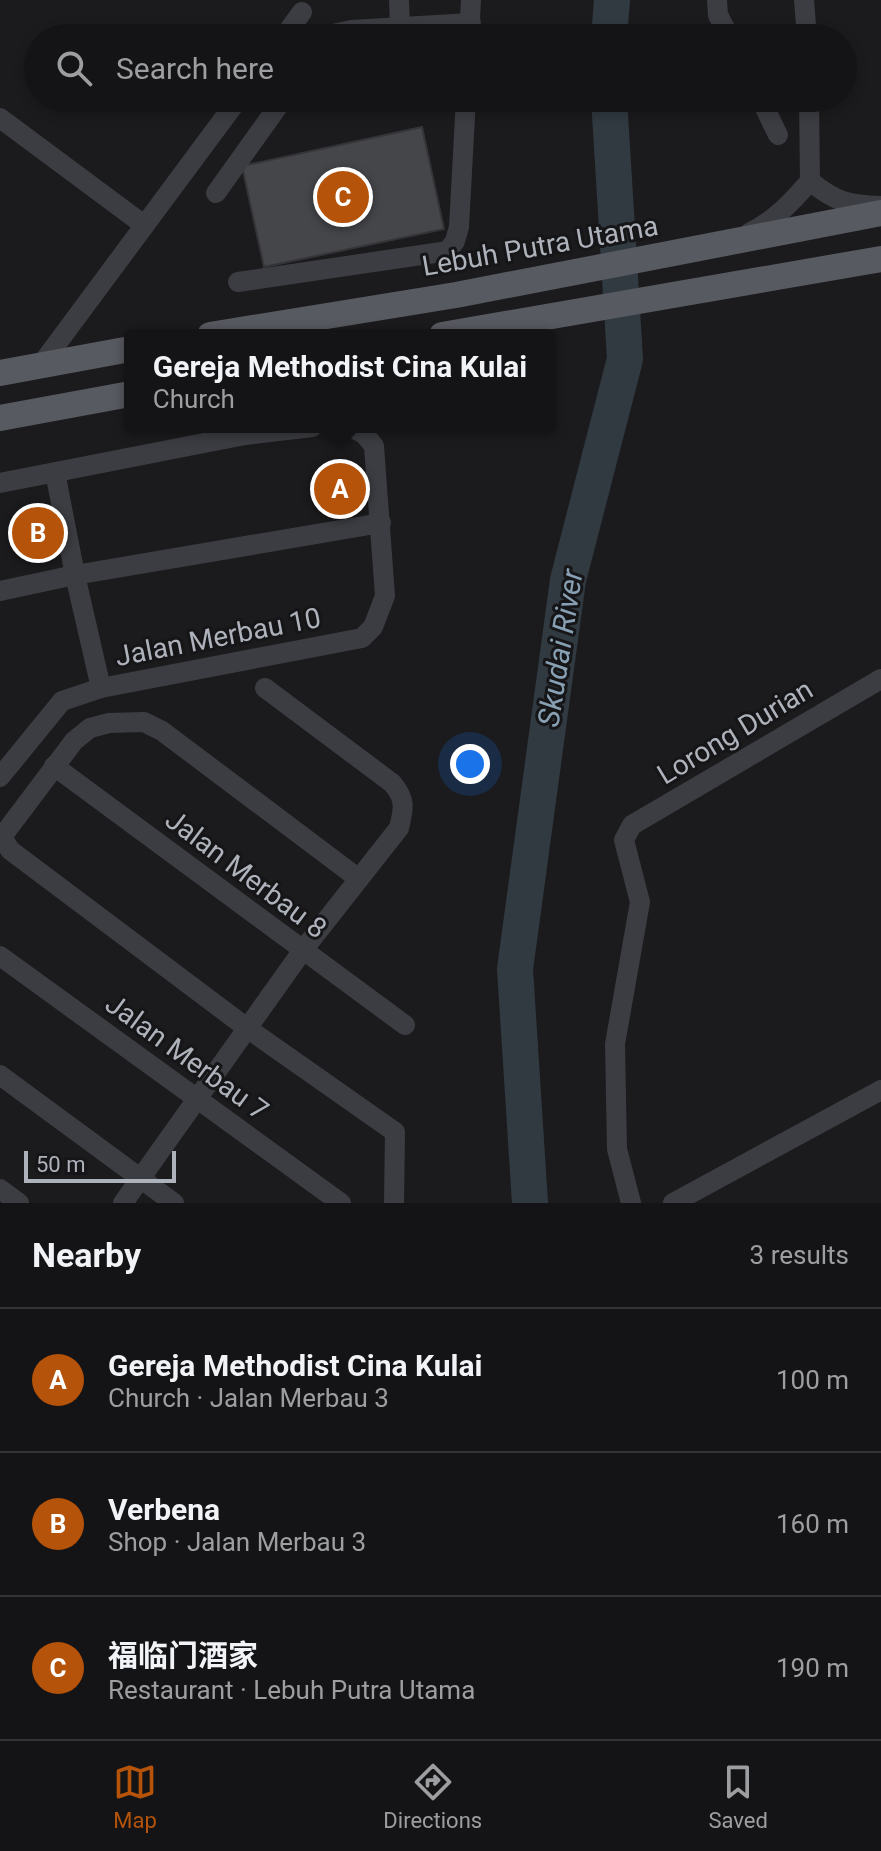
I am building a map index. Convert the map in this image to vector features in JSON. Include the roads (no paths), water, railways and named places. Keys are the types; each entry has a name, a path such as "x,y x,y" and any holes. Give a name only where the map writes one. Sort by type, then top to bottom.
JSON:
{"main road":[{"name":"Lebuh Putra Utama","path":"247,329 456,295 881,213"},
{"path":"470,329 881,259"},
{"path":"0,373 124,350"},
{"path":"0,418 124,395"}],"street":[{"path":"399,0 400,24"},
{"path":"470,24 471,0"},
{"path":"717,0 718,15 723,24"},
{"path":"804,0 806,24"},
{"path":"293,24 302,12"},
{"path":"41,365 229,112"},
{"path":"216,193 274,112"},
{"path":"238,282 448,251 459,227 465,112"},
{"path":"767,112 778,135"},
{"path":"723,245 768,223 789,206 810,181 809,112"},
{"path":"0,118 144,225"},
{"path":"810,181 829,197 853,205 881,206"},
{"path":"0,483 242,433"},
{"path":"0,591 75,575 381,523 374,446 362,433"},
{"path":"55,472 101,688"},
{"name":"Jalan Merbau 10","path":"0,777 62,701 101,688 362,638 373,627 385,596 381,523"},
{"name":"Lorong Durian","path":"631,1203 617,1149 615,1044 640,902 624,840 632,825 881,679"},
{"path":"123,1203 303,950 399,828 404,810 401,794 392,783 265,688"},
{"path":"359,879 162,731 144,722 109,723 90,728 74,741 4,834 6,846 247,1028 395,1132 394,1203"},
{"name":"Jalan Merbau 8","path":"54,766 405,1025"},
{"name":"Jalan Merbau 7","path":"0,956 341,1203"},
{"path":"0,1075 174,1203"},
{"path":"673,1203 881,1090"},
{"path":"0,1189 19,1203"}],"waterway":[{"name":"Skudai River","path":"610,24 612,0"},
{"name":"Skudai River","path":"530,1203 515,969 568,580 625,359 610,112"}],"place":[{"name":"福临门酒家","path":"343,197"},
{"name":"Gereja Methodist Cina Kulai","path":"340,489"},
{"name":"Verbena","path":"38,533"}]}
